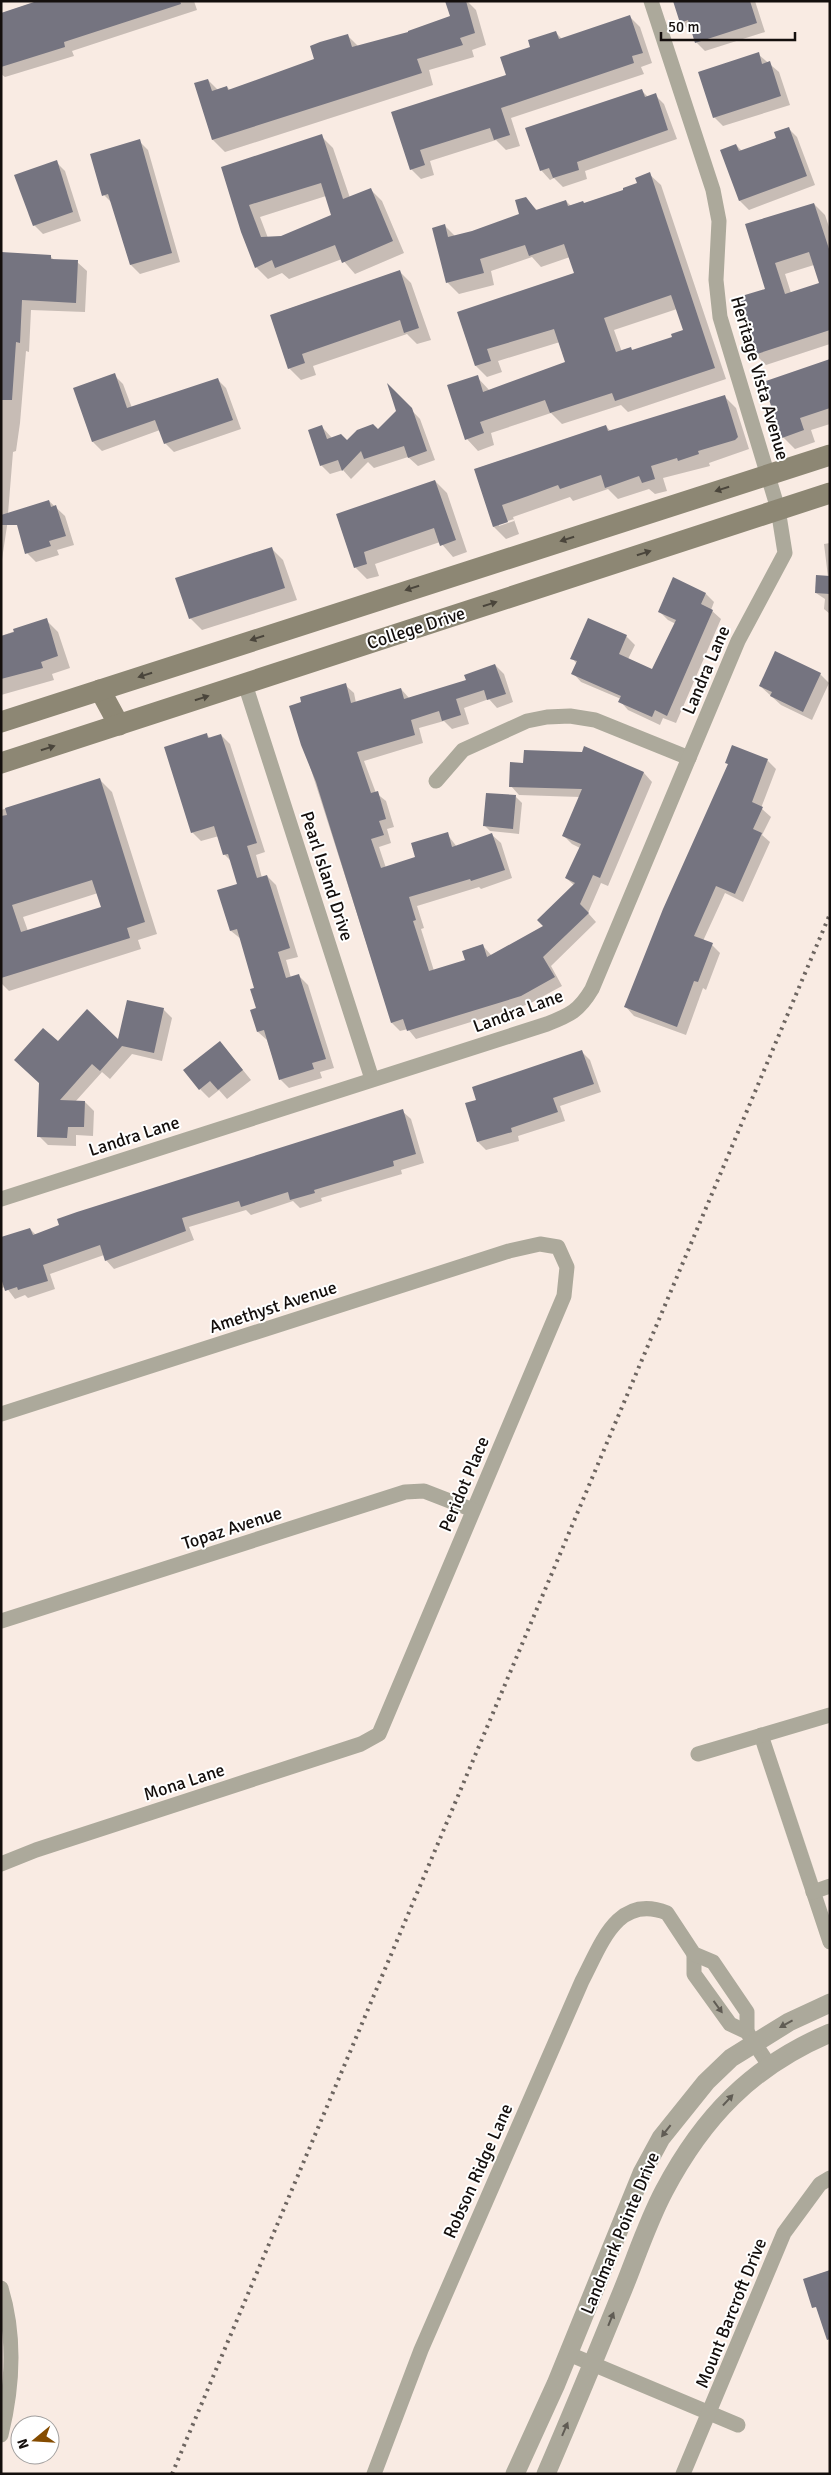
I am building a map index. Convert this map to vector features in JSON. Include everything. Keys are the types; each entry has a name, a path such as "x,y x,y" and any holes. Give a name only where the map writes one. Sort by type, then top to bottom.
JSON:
{"main road":[{"path":"1,722 830,455"},
{"name":"College Drive","path":"1,763 830,493"},
{"path":"100,690 119,725"}],"street":[{"name":"Heritage Vista Avenue","path":"651,1 713,190 718,221 716,280 720,317 768,475"},
{"name":"Landra Lane","path":"1,1198 547,1024 569,1016 582,1005 592,989 738,641 785,553 778,509 768,475"},
{"name":"Pearl Island Drive","path":"245,684 372,1079"},
{"path":"436,781 463,750 527,721 547,717 570,716 596,720 689,758"},
{"name":"Amethyst Avenue","path":"1,1414 509,1251 540,1244 558,1247"},
{"name":"Peridot Place","path":"379,1734 564,1296 567,1267 558,1247"},
{"name":"Topaz Avenue","path":"1,1621 404,1492 424,1491 473,1510"},
{"path":"698,1754 830,1715"},
{"name":"Mona Lane","path":"1,1864 36,1850 361,1744 379,1734"},
{"path":"760,1735 830,1942"},
{"path":"813,1892 830,1886"},
{"name":"Robson Ridge Lane","path":"374,2474 421,2350 582,1981 608,1932 624,1914 647,1907 667,1912 694,1954"},
{"path":"751,2037 730,2024 694,1974 694,1954 713,1962 724,1977 747,2012 751,2037 769,2065"},
{"name":"Landmark Pointe Drive","path":"515,2474 569,2354 642,2173 660,2138 706,2082 751,2037 830,2003"},
{"name":"Landmark Pointe Drive","path":"546,2474 664,2192 698,2134 738,2089 769,2065 801,2046 830,2033"},
{"name":"Mount Barcroft Drive","path":"683,2474 784,2233 820,2184 830,2178"},
{"path":"1,2288 12,2343 1,2435"},
{"path":"569,2354 738,2425"}],"building":[{"path":"37,1 180,1 181,4 64,42 65,47 1,67 1,13"},
{"path":"445,1 466,1 475,33 460,38 463,45 417,59 422,73 212,140 194,83 208,79 212,91 227,86 228,90 314,59 310,46 320,42 348,34 352,47 408,32 450,16"},
{"path":"673,1 750,1 757,23 695,43 688,20 680,23"},
{"path":"630,15 643,53 632,56 634,63 501,108 510,135 494,140 490,128 420,150 425,165 410,170 391,112 506,75 500,57 530,47 528,40 556,31 559,39"},
{"path":"759,52 762,64 770,61 781,96 713,118 698,72"},
{"path":"642,89 645,97 656,93 668,130 577,162 579,170 553,178 549,168 540,171 525,128"},
{"path":"789,127 807,176 739,201 720,150 736,144 739,151 776,138 774,132"},
{"path":"322,134 343,199 371,188 393,241 342,263 335,245 275,268 272,260 255,268 241,232 221,167","holes":["321,183 331,215 281,236 261,237 249,205"]},
{"path":"140,139 172,253 130,265 108,194 102,196 90,154"},
{"path":"57,160 73,212 33,226 14,175"},
{"path":"650,172 715,368 615,401 612,393 550,413 545,400 480,422 484,433 465,440 447,385 478,375 483,392 565,362 554,329 487,349 491,361 475,366 457,312 574,273 564,244 529,256 525,245 480,259 484,273 446,283 432,228 445,224 448,237 472,231 519,214 515,200 526,197 536,210 566,200 568,206 583,201 584,203 623,190 623,188 637,183 635,178","holes":["671,295 683,330 671,334 672,337 632,350 631,347 616,352 604,318"]},
{"path":"814,203 830,252 830,330 754,355 735,298 765,289 745,224","holes":["809,252 819,283 785,294 775,263"]},
{"path":"1,252 51,255 51,259 78,260 76,303 22,300 20,343 16,342 12,400 1,400"},
{"path":"400,270 419,328 404,333 400,320 302,354 305,363 288,369 270,315"},
{"path":"830,359 830,408 800,418 804,430 782,438 763,382"},
{"path":"115,373 127,408 218,378 233,420 164,444 155,420 92,442 73,388"},
{"path":"387,383 412,408 427,451 408,458 404,446 364,459 361,451 342,471 338,460 320,466 308,430 322,425 327,439 341,434 347,440 357,430 373,424 378,429 396,411"},
{"path":"725,395 738,437 735,440 698,451 699,454 678,461 677,458 651,466 655,479 642,483 639,476 605,488 601,475 560,489 558,485 502,505 508,522 493,527 474,469 606,425 608,431"},
{"path":"435,480 456,540 440,546 434,528 364,552 367,564 354,568 336,514"},
{"path":"49,500 51,507 56,505 66,536 49,541 51,546 25,554 17,525 1,525 1,515"},
{"path":"272,547 285,588 189,619 175,578"},
{"path":"816,575 830,576 830,594 815,593"},
{"path":"673,577 706,593 701,604 713,610 667,716 655,710 652,717 618,702 621,696 571,674 577,661 570,659 588,618 627,635 619,654 652,669 676,620 658,612"},
{"path":"47,618 58,656 41,662 43,668 1,679 1,636 14,632 13,629"},
{"path":"775,651 821,673 803,712 770,696 772,692 759,686"},
{"path":"495,664 506,694 487,700 484,690 456,699 461,715 442,721 439,711 411,720 415,735 357,752 371,793 378,791 386,819 379,821 384,835 371,839 381,868 415,857 411,843 448,832 452,847 492,833 505,870 409,897 416,920 413,921 429,971 465,960 462,951 483,944 487,957 543,926 537,920 575,883 565,878 581,844 562,836 582,789 509,787 510,762 523,763 524,750 582,752 584,746 644,772 600,878 593,875 580,904 589,913 543,957 555,977 521,996 407,1031 403,1019 391,1023 316,782 301,745 289,706 301,702 300,697 346,683 351,703 401,688 404,699 466,680 464,675"},
{"path":"207,733 208,738 221,734 257,843 247,846 257,878 267,875 290,948 278,952 286,978 299,974 326,1059 312,1063 314,1069 279,1080 264,1030 257,1032 250,1010 256,1008 250,989 254,988 237,929 230,931 217,890 237,884 228,854 223,855 214,826 191,833 164,747"},
{"path":"732,745 768,759 752,802 763,807 753,829 762,833 735,894 716,886 694,936 713,943 698,982 694,981 677,1027 624,1007 663,909 728,764 725,763"},
{"path":"100,778 145,922 127,928 130,938 1,978 1,816 7,815 5,808","holes":["92,880 101,907 21,932 12,905"]},
{"path":"486,793 516,795 513,829 483,826"},
{"path":"127,1000 164,1008 154,1053 122,1046 100,1071 92,1064 60,1100 85,1101 84,1127 68,1127 67,1138 37,1137 39,1083 14,1060 43,1028 58,1041 87,1009 118,1039"},
{"path":"220,1041 243,1070 218,1090 210,1081 199,1090 183,1070"},
{"path":"582,1050 594,1084 553,1098 558,1112 511,1128 512,1132 477,1142 465,1103 476,1100 472,1087"},
{"path":"403,1109 416,1154 393,1161 394,1166 314,1190 315,1193 290,1200 288,1192 241,1207 239,1201 182,1218 186,1231 105,1261 100,1245 43,1265 48,1281 18,1290 17,1287 5,1291 1,1278 1,1237 30,1228 33,1235 59,1225 57,1219 77,1212"},
{"path":"830,2270 830,2339 827,2340 816,2307 812,2308 803,2279"}],"railway":[{"path":"172,2474 830,914"}]}
